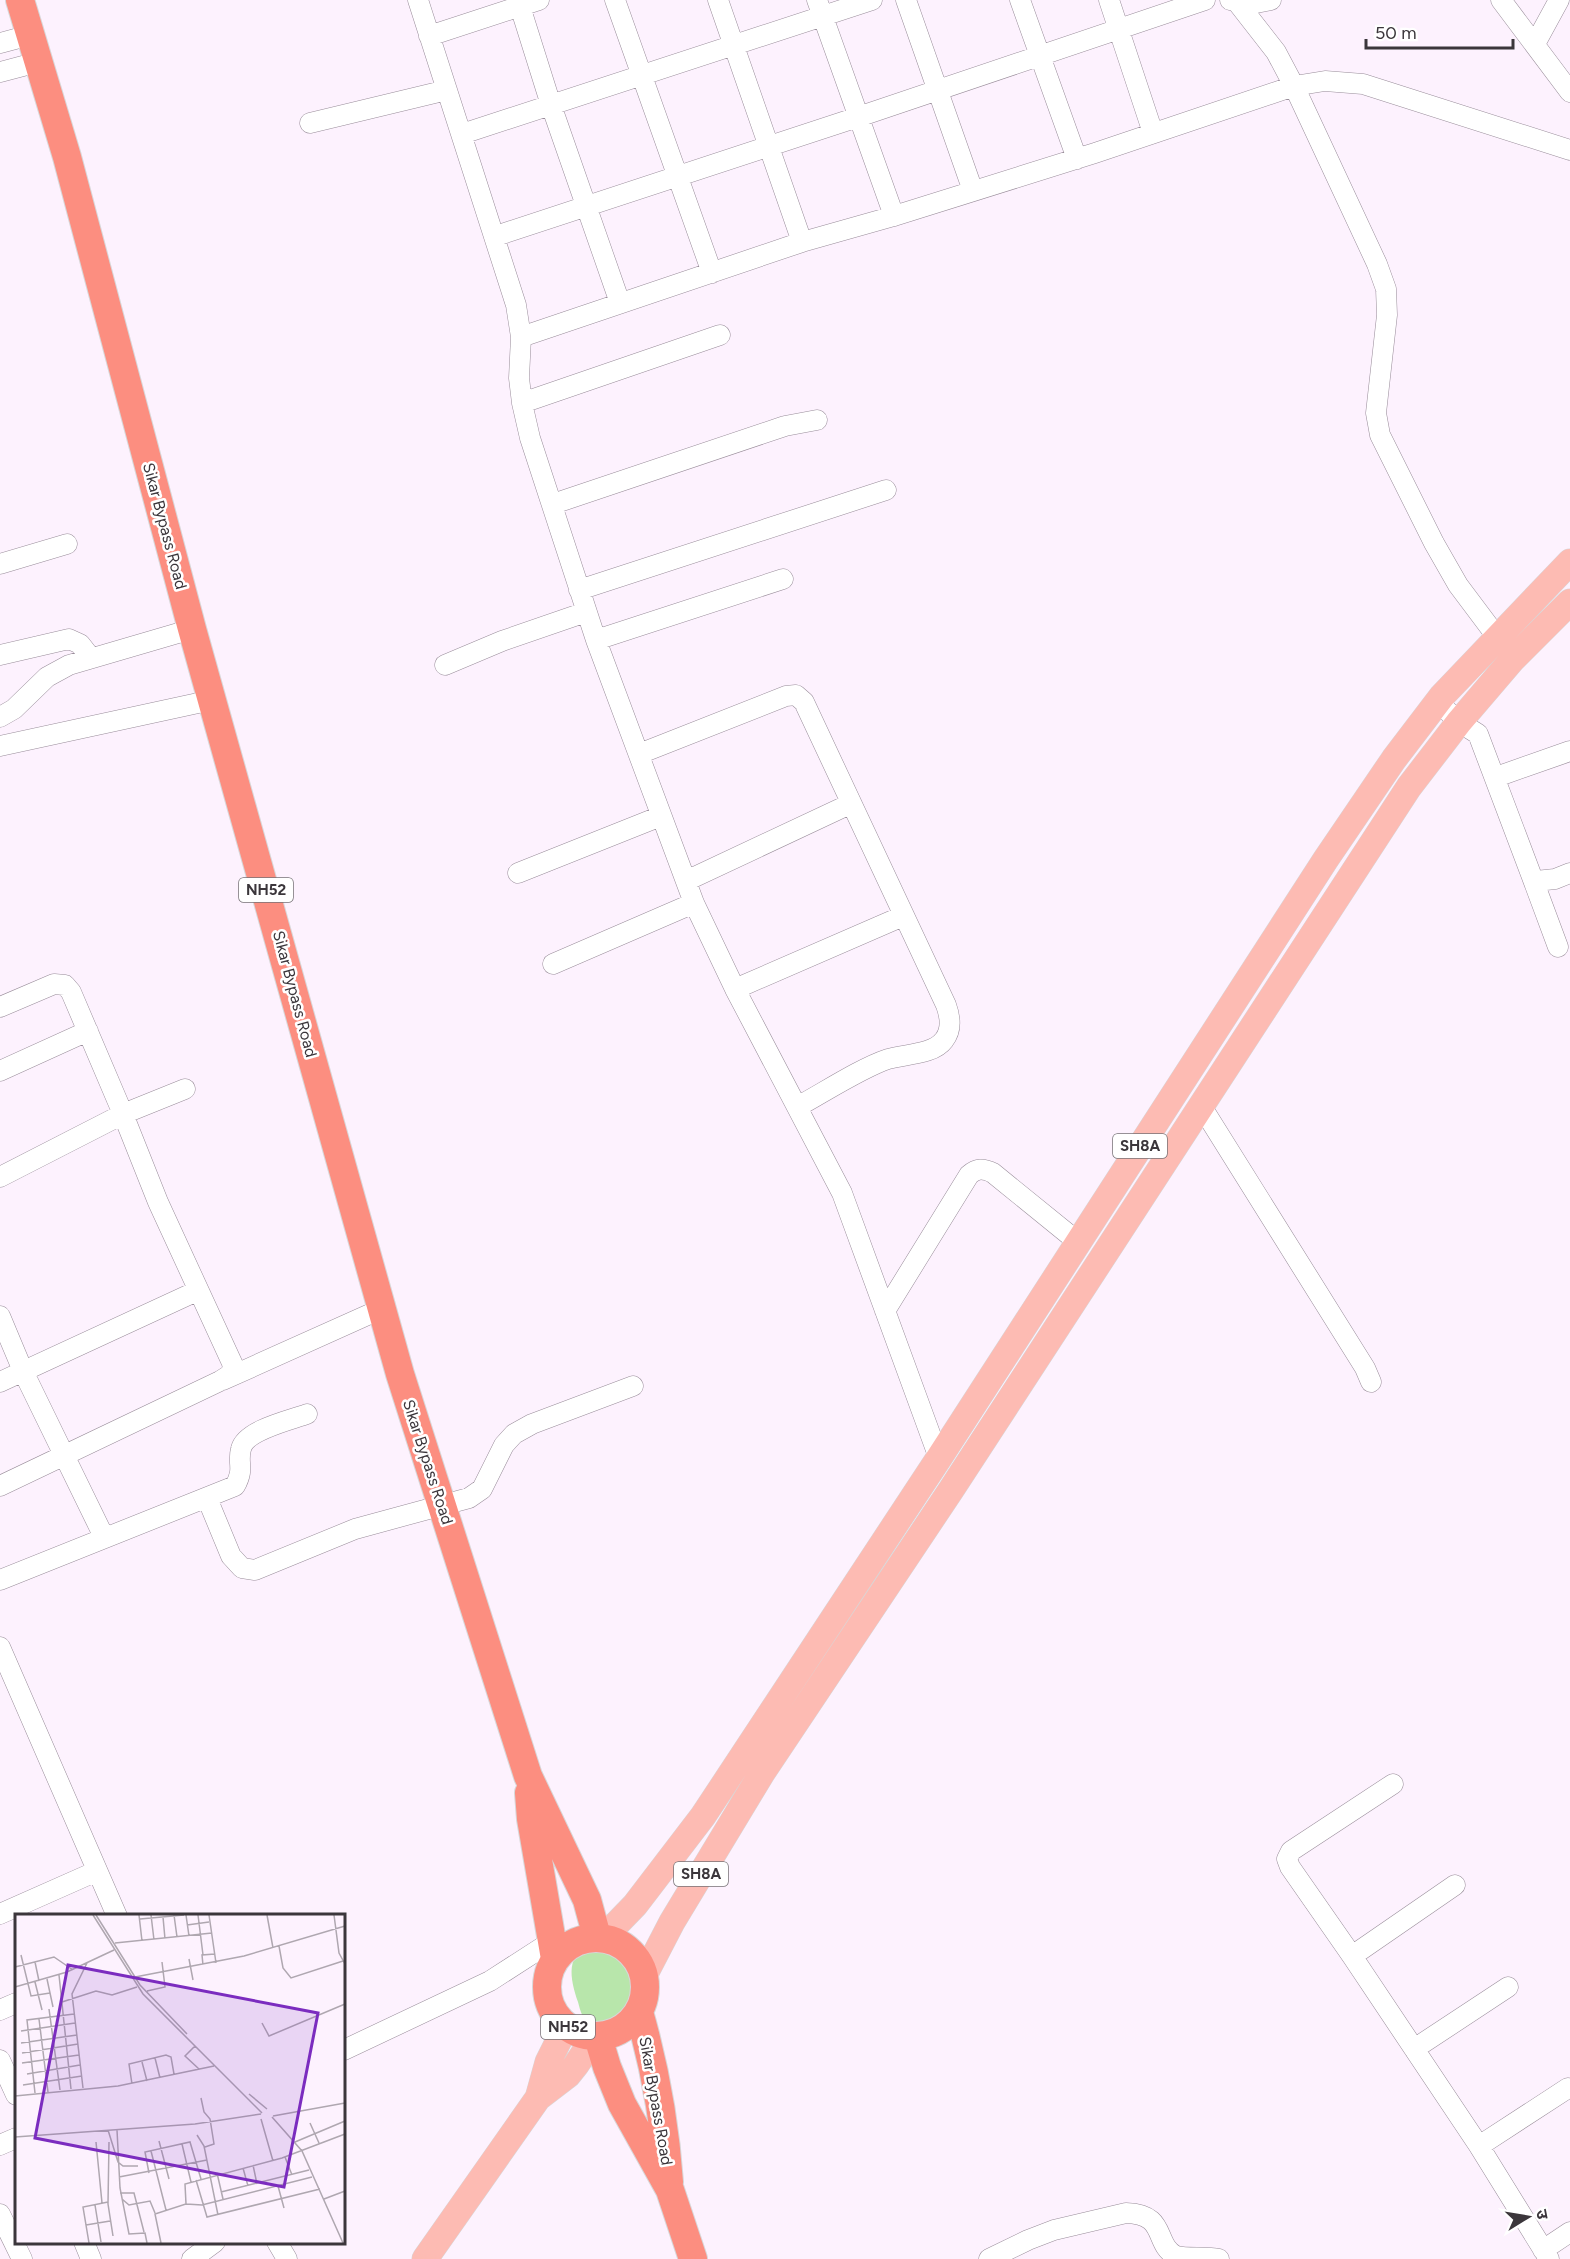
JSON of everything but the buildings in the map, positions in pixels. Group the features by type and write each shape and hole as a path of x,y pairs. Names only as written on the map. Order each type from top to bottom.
{"highway":[{"name":"Sikar Bypass Road","path":"20,0 70,169 192,629 400,1374 528,1776 587,1900 600,1937"},
{"name":"Sikar Bypass Road","path":"528,1776 531,1820 554,1950 547,1988 549,2002 556,2015 585,2033 607,2067 622,2103 670,2190 693,2259"},
{"path":"554,1950 581,1940 600,1937 615,1941 634,1955 644,1976"},
{"name":"Sikar Bypass Road","path":"585,2033 622,2029 639,2012 645,1989 644,1976"},
{"name":"Sikar Bypass Road","path":"639,2012 651,2052 659,2097 670,2190"}],"main road":[{"name":"SH8A","path":"600,1937 635,1905 703,1816 939,1458 1326,859 1394,759 1438,702 1570,562"},
{"name":"SH8A","path":"644,1976 672,1922 762,1773 944,1500 1200,1104 1409,787 1459,722 1512,660 1570,602"},
{"path":"425,2259 538,2098 572,2070 586,2050 585,2033"}],"street":[{"path":"418,0 496,236 516,305 521,337 519,378 522,403 531,438 596,640 694,903 735,989 842,1193 939,1458"},
{"path":"429,36 519,3 539,0"},
{"path":"615,0 712,273"},
{"path":"718,0 802,242"},
{"path":"462,134 734,45 819,8 872,0"},
{"path":"906,0 974,191"},
{"path":"1020,0 1077,159"},
{"path":"1109,0 1153,133"},
{"path":"496,236 1205,0"},
{"path":"1233,1 1256,3 1271,0"},
{"path":"1501,0 1570,92"},
{"path":"1534,44 1559,0"},
{"path":"1233,1 1276,52 1368,244 1386,289 1387,315 1376,413 1380,435 1434,543 1458,585 1497,637"},
{"path":"519,3 551,105 620,303"},
{"path":"819,8 894,216"},
{"path":"0,43 30,35"},
{"path":"0,72 38,63"},
{"path":"521,337 802,242 1077,159 1294,86 1325,81 1363,84 1570,150"},
{"path":"310,123 447,90"},
{"path":"522,403 720,335"},
{"path":"553,504 784,426 817,420"},
{"path":"579,590 886,490"},
{"path":"0,564 67,544"},
{"path":"596,640 783,579"},
{"path":"445,665 502,641 586,612"},
{"path":"0,717 14,709 47,678 69,665 192,629"},
{"path":"0,655 69,639 80,644 91,658"},
{"path":"639,754 786,696 796,695 804,702 950,1016 945,1040 935,1048 886,1060 797,1107"},
{"path":"0,746 212,700"},
{"path":"1438,702 1459,722 1478,734 1558,947"},
{"path":"1496,777 1570,751"},
{"path":"686,881 850,804"},
{"path":"518,873 661,816"},
{"path":"1532,877 1536,881 1555,879 1570,873"},
{"path":"553,964 694,903"},
{"path":"735,989 903,916"},
{"path":"0,1007 54,984 65,985 71,992 158,1202 233,1365 231,1374 223,1380"},
{"path":"0,1071 88,1031"},
{"path":"0,1177 123,1114 184,1089"},
{"path":"1200,1104 1365,1368 1371,1382"},
{"path":"885,1311 969,1175 975,1170 984,1169 993,1173 1078,1242"},
{"path":"0,1382 197,1291"},
{"path":"0,1486 63,1454 381,1309"},
{"path":"0,1316 23,1371 104,1537"},
{"path":"207,1498 231,1556 242,1568 255,1570 355,1529 443,1507 469,1498 482,1489 504,1445 514,1434 532,1424 633,1386"},
{"path":"0,1580 235,1486 240,1477 241,1449 248,1438 262,1430 307,1414"},
{"path":"0,1647 116,1914"},
{"path":"1393,1784 1291,1851 1287,1859 1290,1867 1479,2146 1546,2255 1570,2232"},
{"path":"0,1914 97,1871"},
{"path":"1352,1956 1455,1885"},
{"path":"345,2050 554,1950"},
{"path":"1414,2049 1509,1987"},
{"path":"0,2010 15,2003"},
{"path":"0,2060 15,2093"},
{"path":"1479,2146 1568,2088"},
{"path":"0,2145 15,2138"},
{"path":"989,2259 1054,2230 1126,2213 1138,2213 1149,2218 1158,2229 1169,2251 1178,2257 1219,2259"},
{"path":"0,2214 22,2259"},
{"path":"85,2244 91,2259"},
{"path":"192,2259 212,2244"},
{"path":"278,2244 287,2259"}],"green space":[{"path":"595,1945 613,1946 626,1965 636,1992 637,2003 633,2017 618,2028 604,2030 591,2026 581,2012 573,1984 574,1960 585,1948"}]}
